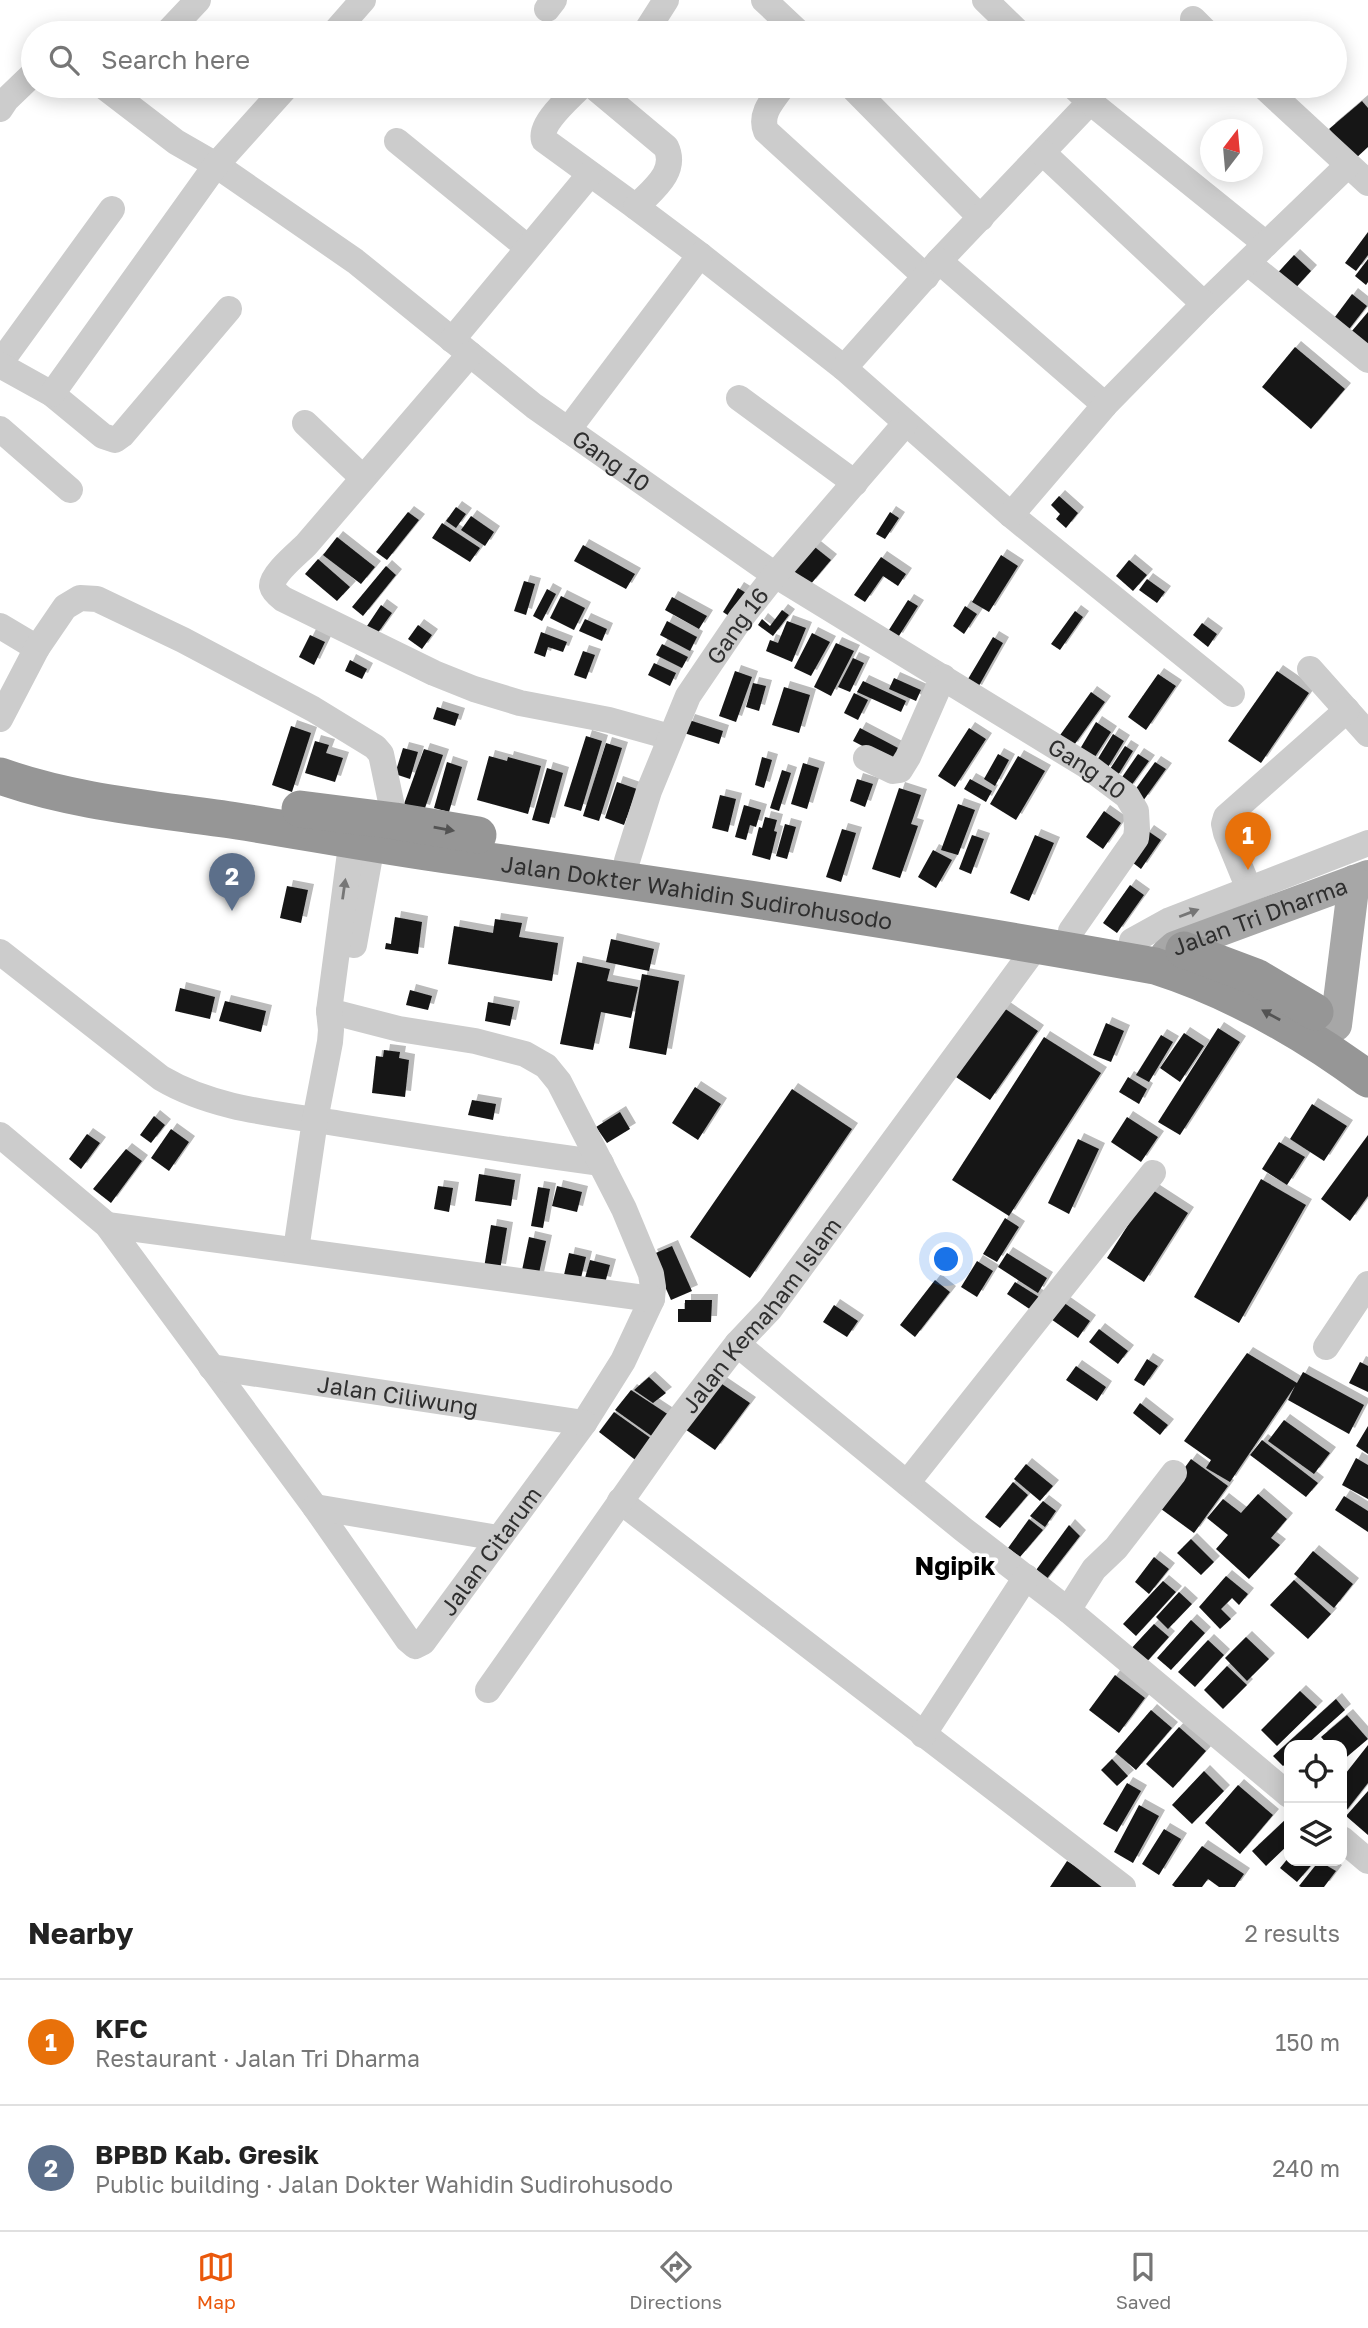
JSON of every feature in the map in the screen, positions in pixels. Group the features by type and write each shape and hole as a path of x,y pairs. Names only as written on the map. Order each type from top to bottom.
{"highway":[{"name":"Jalan Dokter Wahidin Sudirohusodo","path":"0,754 45,768 166,791 869,917 1154,951 1195,978 1271,1014 1332,1038 1368,1048"},
{"name":"Jalan Dokter Wahidin Sudirohusodo","path":"0,776 29,786 121,805 239,822 370,828 627,861 962,912 1054,938"},
{"name":"Jalan Dokter Wahidin Sudirohusodo","path":"1332,1038 1368,1079"}],"main road":[{"name":"Jalan Tri Dharma","path":"1154,951 1355,870"},
{"path":"1332,1038 1355,870"}],"street":[{"path":"178,21 198,0"},
{"path":"345,21 363,0"},
{"path":"653,21 666,0"},
{"path":"764,0 786,21"},
{"path":"985,0 1007,21"},
{"path":"2,102 21,85"},
{"name":"Gang 10","path":"119,98 176,142 216,165 355,261 534,406 775,575 1087,766 1127,796 1136,811 1136,838 1054,938"},
{"path":"51,394 216,165 276,98"},
{"path":"570,98 548,121 543,134 547,143 700,255 844,368 1011,515 1232,694"},
{"path":"613,98 667,147 669,153 667,174 636,207"},
{"path":"775,98 763,118 766,131 933,269 1105,405"},
{"path":"863,98 981,218"},
{"path":"844,368 1043,153 1079,98"},
{"path":"1087,98 1266,244"},
{"path":"1011,515 1105,405 1204,304 1266,244 1358,174 1276,98"},
{"path":"397,141 527,247"},
{"path":"1043,153 1204,304"},
{"path":"590,174 527,247 461,347 363,478 274,580 272,586 283,600 434,673 474,689 520,703 609,720 670,737"},
{"path":"112,209 0,364 51,394 103,436 115,440 229,309"},
{"path":"568,430 700,255"},
{"path":"1248,263 1368,360"},
{"path":"739,398 855,483"},
{"path":"305,423 363,478"},
{"name":"Gang 16","path":"627,861 649,791 688,696 735,627 775,575 905,424"},
{"path":"0,429 71,490"},
{"path":"0,719 37,648 65,607 80,598 97,599 313,709 382,754 315,1119 296,1250"},
{"path":"0,626 37,648"},
{"path":"1310,669 1368,734"},
{"path":"866,758 893,771 900,770 943,677"},
{"path":"1249,889 1226,833 1226,817 1347,710"},
{"path":"1154,951 1170,920 1249,889 1355,870 1368,842"},
{"name":"Jalan Kemaham Islam","path":"488,1690 620,1501 737,1343 769,1309 1054,938"},
{"path":"0,952 161,1078 180,1089 232,1106 601,1163"},
{"path":"107,1224 652,1299 650,1274 624,1209 559,1082 546,1066 525,1054 475,1041 334,1018"},
{"name":"Jalan Citarum","path":"0,1135 107,1224 415,1646 424,1642 584,1423 623,1361 652,1299"},
{"path":"907,1483 1153,1173"},
{"path":"1326,1346 1368,1284"},
{"path":"737,1343 964,1530 1068,1610 1284,1791"},
{"name":"Jalan Ciliwung","path":"211,1367 584,1423"},
{"path":"1068,1610 1094,1569 1116,1548 1174,1473"},
{"path":"620,1501 1124,1887"},
{"path":"314,1507 498,1538"},
{"path":"923,1735 1026,1577"},
{"path":"1347,1843 1368,1861"}],"building":[{"path":"1362,101 1368,108 1368,147 1355,159 1329,129"},
{"path":"1368,232 1368,255 1356,271 1345,263"},
{"path":"1294,255 1311,271 1289,295 1272,279"},
{"path":"1368,259 1368,282 1366,285 1355,276"},
{"path":"1352,294 1367,306 1343,337 1329,325"},
{"path":"1368,312 1368,356 1346,338"},
{"path":"1295,347 1345,389 1311,429 1262,387"},
{"path":"1059,496 1078,513 1066,528 1056,519 1060,514 1051,505"},
{"path":"456,507 466,514 456,528 446,521"},
{"path":"408,512 419,520 387,560 376,552"},
{"path":"890,512 899,518 885,539 876,534"},
{"path":"471,516 494,532 485,546 461,530"},
{"path":"442,523 480,548 470,562 432,538"},
{"path":"337,537 375,567 361,584 323,555"},
{"path":"811,544 831,560 810,585 791,569"},
{"path":"583,545 635,574 626,589 574,561"},
{"path":"1001,555 1018,566 989,612 972,602"},
{"path":"881,557 906,574 898,586 883,576 865,602 854,595"},
{"path":"318,559 350,587 337,601 305,574"},
{"path":"1129,560 1147,575 1133,591 1116,576"},
{"path":"386,566 396,575 363,616 352,607"},
{"path":"1147,579 1165,592 1157,603 1139,590"},
{"path":"524,581 535,584 526,615 514,611"},
{"path":"738,588 751,596 735,620 723,612"},
{"path":"547,589 556,594 542,621 533,616"},
{"path":"561,596 585,608 574,630 550,618"},
{"path":"672,597 707,616 699,629 665,610"},
{"path":"908,600 918,606 897,639 887,633"},
{"path":"381,605 392,613 375,637 365,629"},
{"path":"965,606 977,614 964,634 953,626"},
{"path":"782,610 789,615 773,636 758,625 762,619 770,626"},
{"path":"1075,611 1083,617 1060,650 1051,644"},
{"path":"585,619 607,629 602,641 579,631"},
{"path":"667,621 697,637 690,651 660,635"},
{"path":"787,621 806,628 792,662 766,651 770,640 778,643"},
{"path":"1202,623 1217,634 1208,647 1193,635"},
{"path":"418,625 432,635 422,649 408,639"},
{"path":"541,632 567,642 563,652 548,647 545,657 534,653"},
{"path":"812,633 830,642 811,676 794,668"},
{"path":"310,635 325,642 314,665 299,657"},
{"path":"993,637 1003,643 976,691 965,684"},
{"path":"836,643 854,651 831,696 814,687"},
{"path":"662,644 688,657 682,668 656,655"},
{"path":"583,651 595,655 586,679 574,675"},
{"path":"853,658 864,663 850,692 838,687"},
{"path":"350,660 367,669 362,679 345,671"},
{"path":"654,663 676,673 670,686 648,675"},
{"path":"735,671 752,677 736,722 719,716"},
{"path":"1277,671 1309,693 1261,763 1228,741"},
{"path":"1158,674 1176,686 1146,730 1128,717"},
{"path":"894,678 921,690 916,701 889,689"},
{"path":"863,681 906,701 901,712 857,692"},
{"path":"753,683 766,686 759,711 746,707"},
{"path":"784,687 810,695 799,733 772,725"},
{"path":"1091,692 1105,702 1072,748 1058,738"},
{"path":"854,693 868,700 858,720 844,713"},
{"path":"437,707 459,714 455,726 433,719"},
{"path":"689,720 723,731 719,744 684,733"},
{"path":"1096,722 1111,732 1091,763 1077,754"},
{"path":"291,726 311,733 292,792 272,785"},
{"path":"860,728 902,750 895,763 853,741"},
{"path":"969,728 986,739 955,787 938,776"},
{"path":"1113,734 1124,741 1105,772 1094,765"},
{"path":"586,736 602,741 581,811 564,806"},
{"path":"315,741 329,745 326,753 343,758 335,782 305,773"},
{"path":"606,743 622,748 599,821 583,816"},
{"path":"1125,746 1133,751 1115,780 1106,775"},
{"path":"403,748 418,752 410,779 395,774"},
{"path":"424,749 443,755 424,811 404,804"},
{"path":"998,754 1009,760 995,786 984,779"},
{"path":"1138,754 1149,761 1128,790 1118,783"},
{"path":"489,756 507,761 508,757 541,766 528,814 477,800"},
{"path":"1018,756 1045,771 1016,820 990,804"},
{"path":"762,757 772,760 764,788 755,785"},
{"path":"447,762 462,767 449,812 434,808"},
{"path":"1155,762 1166,769 1143,801 1132,794"},
{"path":"803,763 819,768 807,809 791,804"},
{"path":"547,768 563,773 549,824 532,820"},
{"path":"782,770 791,773 779,811 770,808"},
{"path":"857,779 873,784 865,807 850,801"},
{"path":"970,779 992,791 986,802 964,789"},
{"path":"617,782 637,789 624,825 605,818"},
{"path":"899,788 921,795 911,824 918,826 900,878 872,869"},
{"path":"720,795 736,799 728,832 712,828"},
{"path":"958,804 975,810 958,855 941,850"},
{"path":"744,805 761,810 756,827 750,825 746,840 735,837"},
{"path":"1104,811 1121,823 1103,849 1086,837"},
{"path":"765,817 777,820 770,860 752,855 759,827 762,828"},
{"path":"785,824 796,827 787,859 776,856"},
{"path":"842,829 856,833 841,882 826,877"},
{"path":"1148,831 1161,840 1141,869 1128,859"},
{"path":"972,835 984,839 971,874 959,869"},
{"path":"1035,835 1054,843 1029,901 1010,893"},
{"path":"933,850 952,860 936,888 918,877"},
{"path":"1130,885 1144,895 1117,933 1103,923"},
{"path":"287,886 308,890 301,923 280,918"},
{"path":"395,917 422,922 418,954 385,949 386,943 391,944"},
{"path":"495,919 522,923 519,937 558,943 552,981 448,964 454,926 493,933"},
{"path":"611,939 654,949 649,971 606,962"},
{"path":"577,962 610,969 607,981 638,987 631,1018 601,1012 593,1050 560,1044"},
{"path":"642,974 679,981 666,1055 629,1048"},
{"path":"180,988 215,997 210,1019 175,1011"},
{"path":"410,990 432,996 428,1010 406,1005"},
{"path":"225,1001 266,1011 261,1032 219,1021"},
{"path":"488,1002 514,1007 510,1026 485,1021"},
{"path":"1004,1008 1038,1031 990,1100 956,1077"},
{"path":"1106,1023 1124,1031 1111,1062 1093,1055"},
{"path":"1218,1028 1240,1042 1180,1135 1158,1122"},
{"path":"1184,1033 1204,1046 1180,1082 1160,1068"},
{"path":"1161,1035 1173,1042 1149,1082 1136,1075"},
{"path":"1044,1037 1101,1073 1009,1216 952,1180"},
{"path":"384,1050 400,1052 399,1058 409,1060 405,1097 372,1093 376,1056 383,1057"},
{"path":"1128,1077 1147,1089 1139,1104 1119,1092"},
{"path":"695,1087 721,1104 698,1140 672,1123"},
{"path":"792,1089 852,1129 750,1278 690,1237"},
{"path":"472,1100 496,1104 493,1120 468,1115"},
{"path":"1312,1104 1347,1126 1324,1161 1290,1139"},
{"path":"620,1112 630,1129 607,1143 596,1127"},
{"path":"154,1116 165,1125 151,1143 140,1135"},
{"path":"1127,1117 1158,1137 1141,1162 1111,1142"},
{"path":"171,1129 189,1142 169,1171 151,1158"},
{"path":"87,1134 100,1143 81,1169 69,1159"},
{"path":"1368,1135 1368,1196 1350,1221 1321,1199"},
{"path":"1078,1139 1099,1149 1069,1214 1048,1203"},
{"path":"1279,1142 1305,1157 1287,1185 1262,1169"},
{"path":"126,1149 142,1161 111,1203 93,1189"},
{"path":"479,1174 515,1180 511,1206 475,1201"},
{"path":"1261,1179 1306,1205 1239,1323 1194,1297"},
{"path":"438,1186 453,1188 449,1212 434,1209"},
{"path":"557,1186 582,1192 577,1212 552,1206"},
{"path":"538,1187 550,1189 543,1228 531,1226"},
{"path":"1151,1189 1188,1213 1144,1282 1107,1258"},
{"path":"1005,1218 1019,1227 997,1262 983,1254"},
{"path":"491,1225 507,1228 500,1270 484,1268"},
{"path":"529,1237 546,1241 538,1278 521,1275"},
{"path":"672,1246 692,1291 671,1300 651,1255"},
{"path":"569,1253 586,1257 581,1278 564,1275"},
{"path":"1007,1253 1047,1278 1038,1293 998,1267"},
{"path":"590,1260 610,1265 605,1283 585,1278"},
{"path":"977,1261 993,1271 977,1297 961,1287"},
{"path":"935,1280 950,1292 915,1337 900,1325"},
{"path":"1015,1282 1039,1297 1031,1310 1007,1294"},
{"path":"685,1300 712,1300 711,1322 678,1322 678,1309 685,1309"},
{"path":"1060,1300 1090,1321 1078,1338 1048,1317"},
{"path":"834,1305 858,1321 847,1337 823,1322"},
{"path":"1099,1329 1128,1351 1118,1364 1089,1342"},
{"path":"1247,1353 1297,1383 1303,1372 1364,1405 1349,1434 1288,1400 1295,1386 1230,1482 1206,1468 1211,1460 1184,1441"},
{"path":"1147,1359 1158,1366 1144,1386 1134,1380"},
{"path":"1360,1362 1368,1366 1368,1392 1349,1383"},
{"path":"1076,1366 1106,1387 1097,1401 1066,1380"},
{"path":"649,1377 666,1393 653,1403 634,1390"},
{"path":"719,1382 750,1403 715,1450 682,1427"},
{"path":"631,1390 669,1415 653,1437 615,1410"},
{"path":"1140,1403 1168,1425 1160,1435 1133,1413"},
{"path":"614,1412 652,1439 638,1462 599,1432"},
{"path":"1284,1420 1330,1453 1314,1474 1268,1441"},
{"path":"1368,1426 1368,1454 1356,1446"},
{"path":"1262,1440 1318,1483 1306,1497 1250,1455"},
{"path":"1356,1458 1368,1465 1368,1499 1342,1485"},
{"path":"1191,1459 1228,1486 1194,1533 1157,1506"},
{"path":"1026,1464 1053,1486 1040,1501 1014,1479"},
{"path":"1013,1482 1028,1495 1000,1528 985,1517"},
{"path":"1258,1494 1287,1519 1271,1538 1280,1545 1249,1579 1216,1549 1228,1535 1207,1518 1223,1499 1241,1513"},
{"path":"1344,1496 1368,1511 1368,1532 1335,1510"},
{"path":"1043,1501 1056,1511 1045,1527 1030,1516"},
{"path":"1029,1519 1043,1530 1020,1557 1008,1548"},
{"path":"1069,1525 1080,1536 1042,1585 1031,1577"},
{"path":"1191,1539 1214,1562 1201,1575 1177,1553"},
{"path":"1313,1551 1353,1584 1334,1608 1294,1574"},
{"path":"1154,1557 1169,1569 1149,1594 1135,1582"},
{"path":"1226,1576 1248,1594 1239,1605 1232,1598 1221,1609 1231,1619 1220,1629 1199,1607"},
{"path":"1294,1580 1331,1614 1308,1639 1270,1605"},
{"path":"1163,1581 1176,1592 1136,1636 1123,1624"},
{"path":"1179,1592 1192,1604 1168,1629 1156,1617"},
{"path":"1191,1620 1205,1633 1171,1670 1157,1658"},
{"path":"1154,1624 1169,1637 1143,1666 1128,1652"},
{"path":"1246,1637 1269,1659 1247,1681 1225,1658"},
{"path":"1208,1640 1224,1655 1195,1687 1178,1672"},
{"path":"1227,1666 1247,1685 1223,1709 1204,1690"},
{"path":"1115,1675 1145,1698 1119,1733 1089,1710"},
{"path":"1300,1691 1317,1707 1277,1746 1261,1730"},
{"path":"1336,1699 1345,1710 1312,1740 1291,1740"},
{"path":"1151,1710 1172,1728 1136,1770 1115,1752"},
{"path":"1347,1715 1368,1739 1347,1757 1347,1740 1324,1740 1321,1737"},
{"path":"1179,1727 1206,1751 1173,1788 1146,1764"},
{"path":"1368,1745 1368,1783 1347,1810 1347,1803 1347,1772"},
{"path":"1284,1746 1284,1765 1273,1756"},
{"path":"1112,1759 1128,1776 1117,1786 1101,1770"},
{"path":"1204,1771 1224,1791 1192,1824 1172,1805"},
{"path":"1127,1783 1141,1791 1117,1832 1103,1824"},
{"path":"1238,1785 1273,1815 1240,1854 1205,1823"},
{"path":"1368,1791 1368,1835 1347,1815"},
{"path":"1139,1805 1159,1816 1133,1863 1114,1852"},
{"path":"1284,1821 1284,1849 1266,1866 1252,1851"},
{"path":"1164,1829 1181,1839 1159,1875 1142,1864"},
{"path":"1202,1846 1244,1874 1235,1887 1219,1887 1208,1879 1202,1887 1172,1885"},
{"path":"1067,1861 1109,1887 1050,1887"},
{"path":"1284,1863 1284,1866 1311,1866 1297,1882 1280,1868"},
{"path":"1315,1866 1328,1866 1336,1871 1324,1887 1299,1886"}],"place":[{"name":"KFC","path":"1248,870"},
{"name":"BPBD Kab. Gresik","path":"232,911"}],"district":[{"name":"Ngipik","path":"955,1565"}]}
